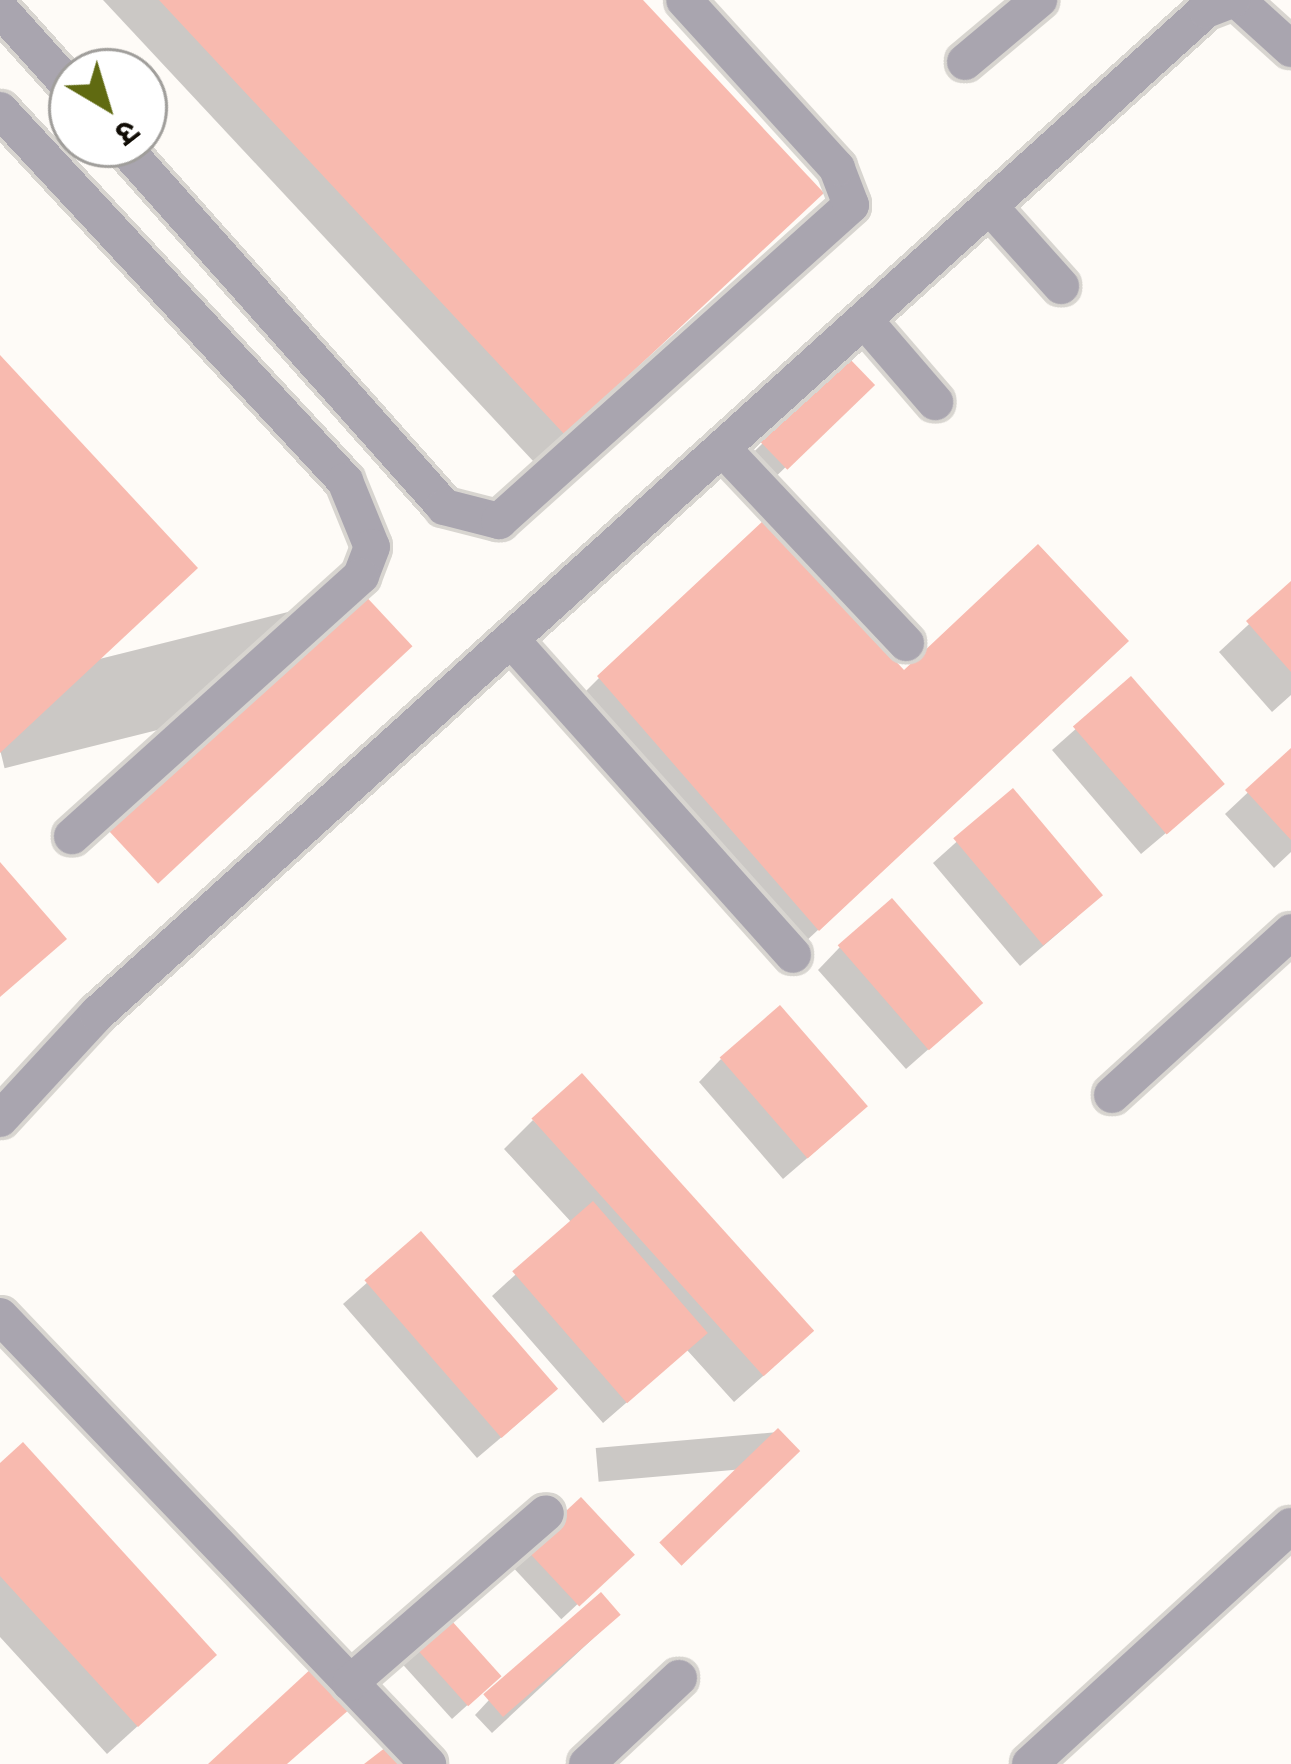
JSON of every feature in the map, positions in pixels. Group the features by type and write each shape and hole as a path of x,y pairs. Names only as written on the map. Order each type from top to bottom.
{"street":[{"path":"142,168 444,507 499,521 851,205 837,168 684,0"},
{"path":"964,62 1039,0"},
{"path":"0,1119 97,1015 515,644 1206,10 1235,0 1291,49"},
{"path":"0,9 48,62"},
{"path":"0,110 345,481 369,523 361,576 72,836"},
{"path":"991,208 1061,286"},
{"path":"866,322 935,402"},
{"path":"725,451 907,643"},
{"path":"515,644 793,955"},
{"path":"1112,1095 1291,932"},
{"path":"0,1316 428,1764"},
{"path":"350,1682 546,1513"},
{"path":"1030,1764 1291,1526"},
{"path":"587,1764 679,1678"}],"building":[{"path":"159,0 643,0 824,193 565,435"},
{"path":"0,355 198,568 0,753"},
{"path":"848,357 875,385 787,470 760,442"},
{"path":"764,520 904,670 1038,544 1129,641 819,931 597,676"},
{"path":"1291,581 1291,672 1246,621"},
{"path":"360,590 413,646 158,884 105,827"},
{"path":"1131,676 1225,784 1167,834 1073,727"},
{"path":"1291,748 1291,840 1245,790"},
{"path":"1013,788 1103,895 1043,945 953,838"},
{"path":"0,862 67,939 0,997"},
{"path":"892,898 983,1003 929,1050 838,945"},
{"path":"780,1005 868,1106 808,1159 720,1057"},
{"path":"582,1073 814,1331 764,1376 531,1119"},
{"path":"593,1201 708,1333 627,1403 512,1271"},
{"path":"421,1231 558,1389 502,1438 364,1280"},
{"path":"778,1428 800,1451 682,1566 659,1543"},
{"path":"23,1442 217,1655 138,1727 0,1576 0,1463"},
{"path":"581,1497 635,1555 579,1607 525,1549"},
{"path":"601,1592 621,1615 503,1717 483,1694"},
{"path":"442,1610 502,1676 468,1706 409,1640"},
{"path":"314,1666 351,1708 287,1764 208,1764"},
{"path":"390,1744 406,1764 364,1764"}]}
